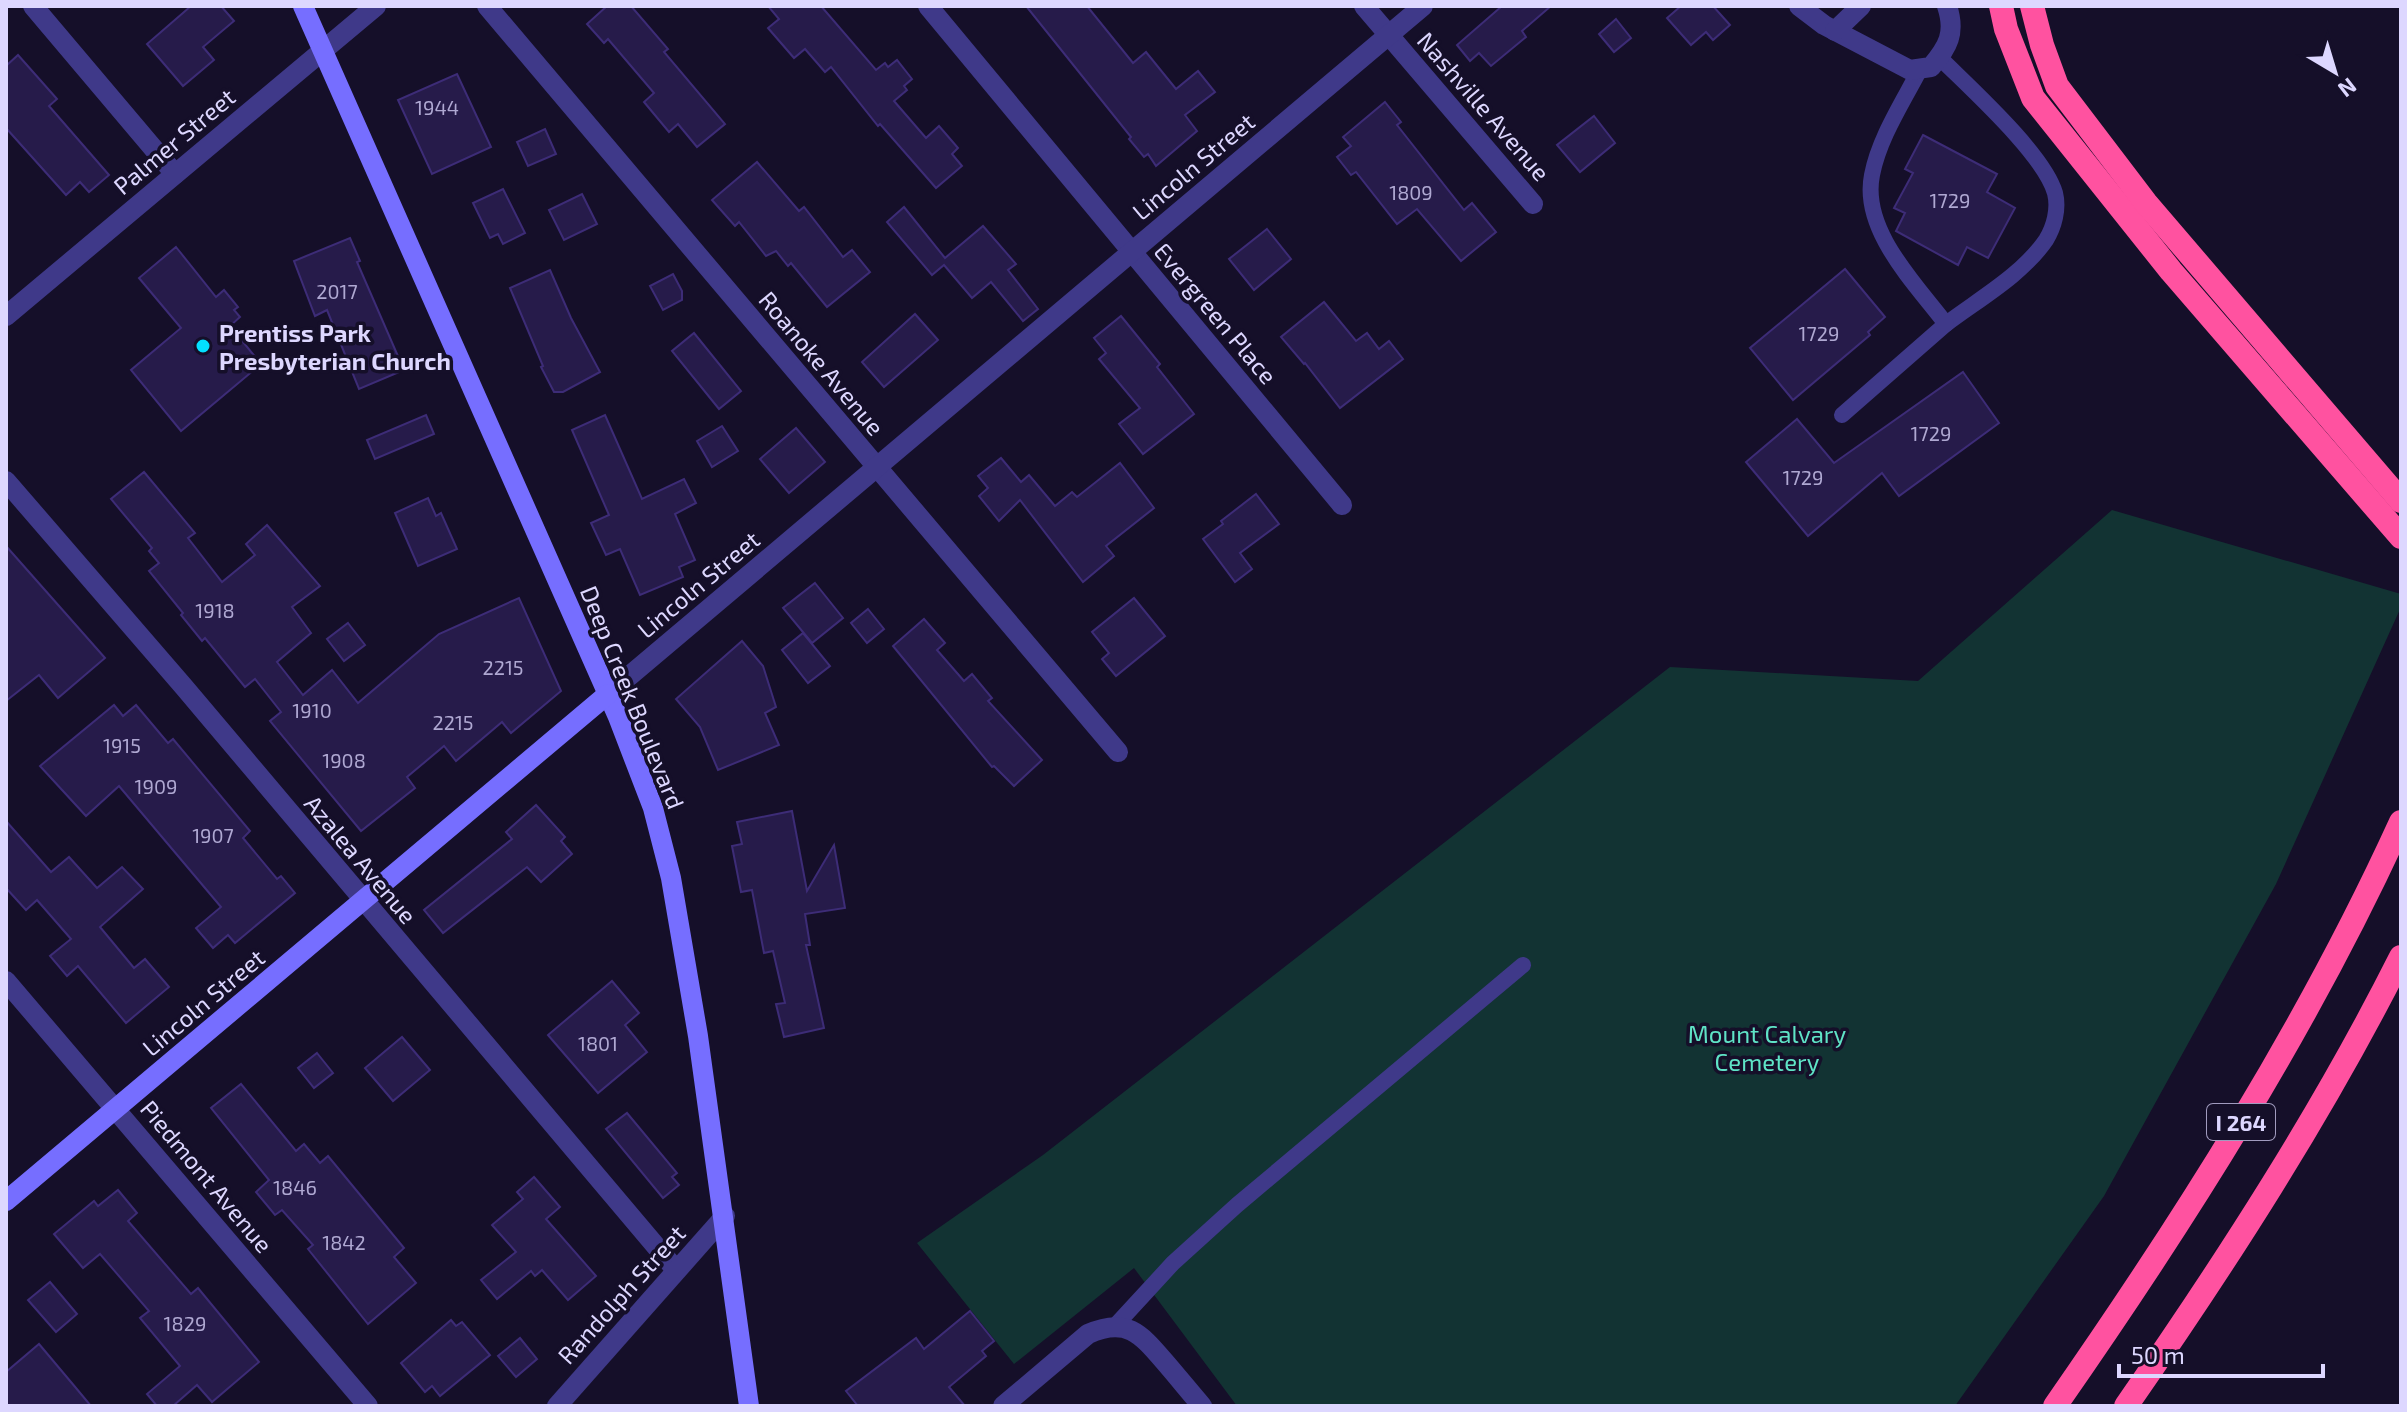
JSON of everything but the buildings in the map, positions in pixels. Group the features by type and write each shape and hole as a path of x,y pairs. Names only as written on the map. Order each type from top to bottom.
{"highway":[{"path":"2001,6 2006,29 2033,98 2171,271 2401,537"},
{"path":"2032,6 2057,86 2146,203 2401,501"},
{"name":"I 264","path":"2055,1406 2181,1219 2261,1088 2338,951 2401,822"},
{"name":"I 264","path":"2126,1406 2266,1197 2358,1040 2401,957"}],"street":[{"path":"33,6 175,174"},
{"name":"Deep Creek Boulevard","path":"303,6 608,694 653,808 671,878 698,1036 749,1406"},
{"name":"Palmer Street","path":"6,316 376,6"},
{"name":"Roanoke Avenue","path":"487,6 1118,752"},
{"name":"Evergreen Place","path":"928,6 1342,505"},
{"name":"Nashville Avenue","path":"1364,6 1533,204"},
{"name":"Lincoln Street","path":"6,1201 1423,6"},
{"path":"1799,6 1835,31 1910,70 1931,67 1947,47 1951,20 1947,6"},
{"path":"1835,31 1861,6"},
{"name":"Azalea Avenue","path":"6,481 676,1270"},
{"name":"Piedmont Avenue","path":"6,981 368,1406"},
{"name":"Randolph Street","path":"557,1406 725,1216"},
{"path":"1003,1406 1088,1334 1103,1327 1115,1326 1130,1329 1145,1338 1202,1406"}],"lane":[{"path":"1842,415 1946,324 2022,266 2046,240 2055,218 2055,192 2047,176 2000,118 1939,57"},
{"path":"1920,69 1885,137 1872,174 1870,203 1882,234 1946,324"},
{"path":"1115,1326 1173,1263 1237,1205 1523,965"}],"green space":[{"name":"Mount Calvary Cemetery","path":"2112,510 2401,594 2401,607 2276,884 2104,1196 1955,1406 1237,1406 1134,1268 1014,1364 917,1243 1043,1155 1670,667 1918,681"}],"place":[{"name":"Prentiss Park Presbyterian Church","path":"203,346"}]}
